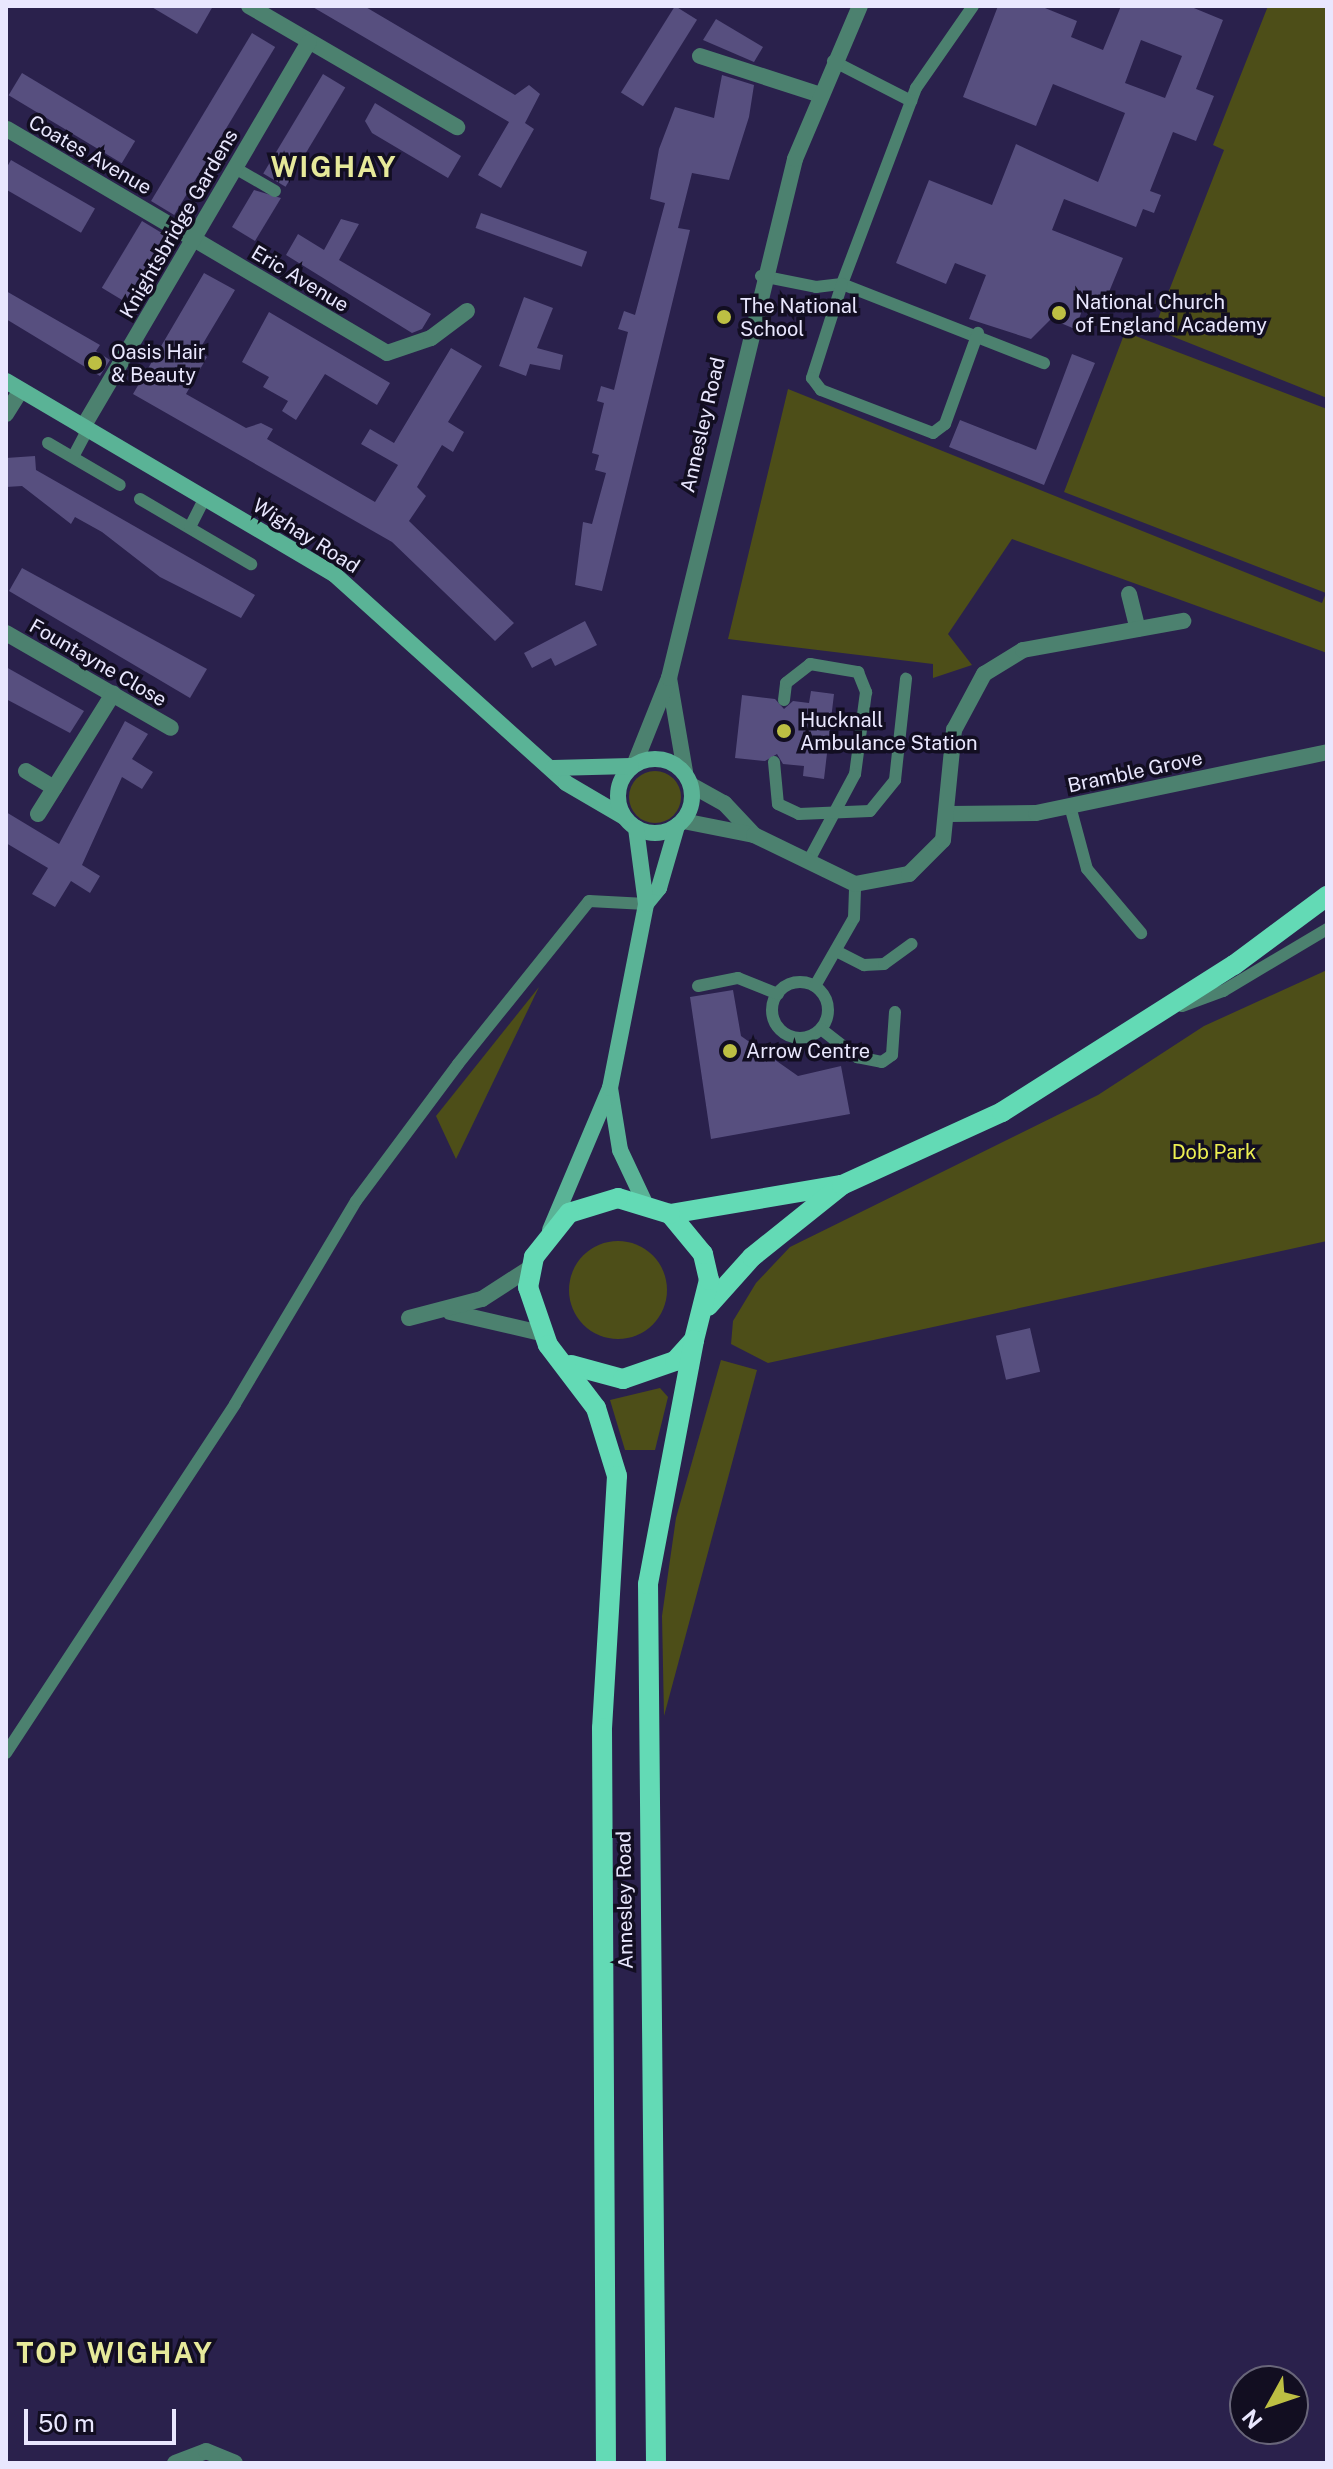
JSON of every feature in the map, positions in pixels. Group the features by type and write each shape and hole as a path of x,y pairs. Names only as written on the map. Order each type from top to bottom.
{"main road":[{"name":"Wighay Road","path":"13,385 205,498 377,607 553,768 630,823"},
{"path":"553,768 633,765 662,759 688,779 680,824 659,888 646,904"},
{"path":"633,765 617,791 630,823 646,904 610,1088 533,1266 528,1287 541,1333 571,1365 623,1379 650,1374 694,1340 708,1306 752,1257 842,1185 1002,1112 1161,1013 1327,896"},
{"path":"630,823 657,833 680,824"},
{"path":"610,1088 620,1150 644,1201"},
{"path":"670,1214 842,1185"},
{"path":"550,1230 592,1202 644,1201 670,1214 703,1254 708,1306"},
{"name":"Annesley Road","path":"656,2463 648,1584 694,1340"},
{"name":"Annesley Road","path":"571,1365 596,1408 617,1476 602,1728 606,2463"}],"street":[{"path":"249,6 457,127"},
{"name":"Annesley Road","path":"633,765 669,678 761,276 818,94 860,6"},
{"name":"Knightsbridge Gardens","path":"86,428 309,42"},
{"path":"700,56 818,94"},
{"name":"Coates Avenue","path":"7,129 193,239"},
{"name":"Eric Avenue","path":"193,239 387,353 431,338 467,311"},
{"path":"6,414 13,385"},
{"path":"1129,594 1138,629"},
{"path":"680,824 754,835 855,884 920,868 937,850 950,814 951,744 984,674 1023,650 1183,621"},
{"name":"Fountayne Close","path":"6,633 171,728"},
{"name":"Annesley Road","path":"669,678 688,779"},
{"path":"38,814 113,694"},
{"name":"Bramble Grove","path":"950,814 1000,817 1070,806 1327,752"},
{"path":"26,771 54,788"},
{"path":"688,779 724,803 754,835"},
{"path":"409,1318 450,1312 533,1266"},
{"path":"450,1312 541,1333"},
{"path":"175,2463 206,2451 235,2463"}],"lane":[{"path":"973,6 911,101 842,284 812,378 821,390 933,433 945,424 978,333"},
{"path":"833,61 911,101"},
{"path":"235,168 275,191"},
{"path":"761,276 816,287 842,284 978,333 1044,363"},
{"path":"73,457 86,428"},
{"path":"48,443 120,485"},
{"path":"190,527 205,498"},
{"path":"140,499 251,564"},
{"path":"784,700 796,669 840,665 858,672 866,692 855,774 809,860"},
{"path":"774,762 778,804 835,816 870,811 887,798 906,679"},
{"path":"1070,806 1087,869 1141,933"},
{"path":"815,986 840,953 854,918 855,884"},
{"path":"6,1753 235,1404 356,1201 458,1064 589,901 646,904"},
{"path":"1161,1013 1223,991 1327,929"},
{"path":"840,953 864,965 884,964 912,944"},
{"path":"698,986 738,978 778,994"},
{"path":"815,986 791,984 778,994 772,1009 783,1032 798,1038 821,1029"},
{"path":"815,986 828,1006 821,1029"},
{"path":"821,1029 857,1057 882,1062 892,1055 895,1012"}],"green space":[{"path":"1268,6 1327,6 1327,398 1154,329 1224,150 1213,145"},
{"path":"1125,332 1327,409 1327,653 1012,539 948,634 972,665 933,678 933,664 728,639 788,389 1322,603 1326,593 1064,492"},
{"path":"655,771 673,779 681,797 673,815 655,823 637,815 629,797 637,779"},
{"name":"Dob Park","path":"1327,970 1327,1241 768,1363 731,1344 733,1321 756,1283 790,1247 1098,1095 1204,1026"},
{"path":"539,987 456,1159 436,1116"},
{"path":"618,1241 637,1245 653,1255 663,1271 667,1290 663,1309 653,1325 637,1335 618,1339 599,1335 583,1325 573,1309 569,1290 573,1271 583,1255 599,1245"},
{"path":"721,1360 757,1370 664,1716 662,1616 676,1518"},
{"path":"660,1388 668,1397 655,1450 625,1450 610,1400"}],"building":[{"path":"150,6 213,6 197,34"},
{"path":"311,6 364,6 515,95 529,85 540,94 525,123 534,129 501,188 478,175 509,122"},
{"path":"675,6 697,20 643,106 621,93"},
{"path":"998,6 1040,6 1077,21 1071,37 1103,50 1121,6 1189,6 1223,20 1196,89 1214,96 1196,141 1173,132 1150,191 1161,195 1154,213 1143,209 1136,227 1064,199 1052,230 1123,258 1102,309 1085,303 1075,329 1051,319 1031,339 969,319 986,275 955,263 946,284 896,263 929,180 992,205 1016,144 1098,182 1125,113 1053,84 1036,126 963,97","holes":["1141,40 1182,56 1165,98 1125,83"]},
{"path":"716,19 763,47 754,62 703,40"},
{"path":"252,33 275,47 174,215 151,201"},
{"path":"22,73 135,141 122,163 9,95"},
{"path":"323,74 345,87 286,187 263,173"},
{"path":"722,75 754,85 749,117 729,180 692,173 678,228 690,230 602,591 575,585 583,522 592,524 606,473 595,470 599,455 592,453 604,403 597,401 601,386 614,390 628,332 618,329 624,311 635,315 665,203 650,199 659,149 675,107 714,118"},
{"path":"375,103 461,156 448,178 372,133 365,121"},
{"path":"11,160 95,208 81,233 6,189 6,169"},
{"path":"254,190 281,198 255,241 232,227"},
{"path":"481,213 587,252 582,267 476,228"},
{"path":"341,219 359,224 339,260 431,314 422,329 412,333 286,255 298,234 324,250"},
{"path":"142,221 165,235 125,302 102,288"},
{"path":"204,273 235,290 198,352 207,357 186,394 246,428 261,423 273,429 267,439 375,502 398,465 361,444 370,429 394,443 451,348 482,366 448,422 464,432 453,452 442,445 417,487 426,496 409,521 514,623 495,641 392,542 133,394"},
{"path":"6,291 100,345 96,351 110,360 100,376 6,319"},
{"path":"524,297 553,308 537,348 563,355 560,370 530,364 526,376 499,366"},
{"path":"269,312 390,383 377,405 325,374 296,420 282,411 288,401 263,387 269,377 242,362"},
{"path":"1072,354 1095,363 1044,485 949,447 960,420 1036,450"},
{"path":"35,456 36,470 255,595 241,618 160,577 102,532 75,517 71,524 22,486 6,487 6,458"},
{"path":"22,568 207,669 190,698 9,591"},
{"path":"585,621 597,645 555,666 551,658 532,668 524,653"},
{"path":"6,667 84,711 70,733 6,699"},
{"name":"Hucknall Ambulance Station","path":"811,691 834,694 824,779 803,776 804,766 783,764 777,754 765,761 735,758 742,695 775,699 784,709 793,701 809,703"},
{"path":"125,721 148,734 132,759 153,772 142,789 122,777 82,865 100,876 90,893 71,881 55,907 32,894 48,868 6,843 6,812 59,844"},
{"name":"Arrow Centre","path":"733,990 741,1036 798,1076 841,1066 850,1114 711,1139 690,997"},
{"path":"1030,1328 1040,1372 1006,1380 996,1336"}],"place":[{"name":"National Church of England Academy","path":"1059,313"},
{"name":"The National School","path":"724,317"},
{"name":"Oasis Hair & Beauty","path":"95,363"},
{"name":"Hucknall Ambulance Station","path":"784,731"},
{"name":"Arrow Centre","path":"730,1051"}],"district":[{"name":"WIGHAY","path":"334,167"},
{"name":"TOP WIGHAY","path":"115,2353"}]}
